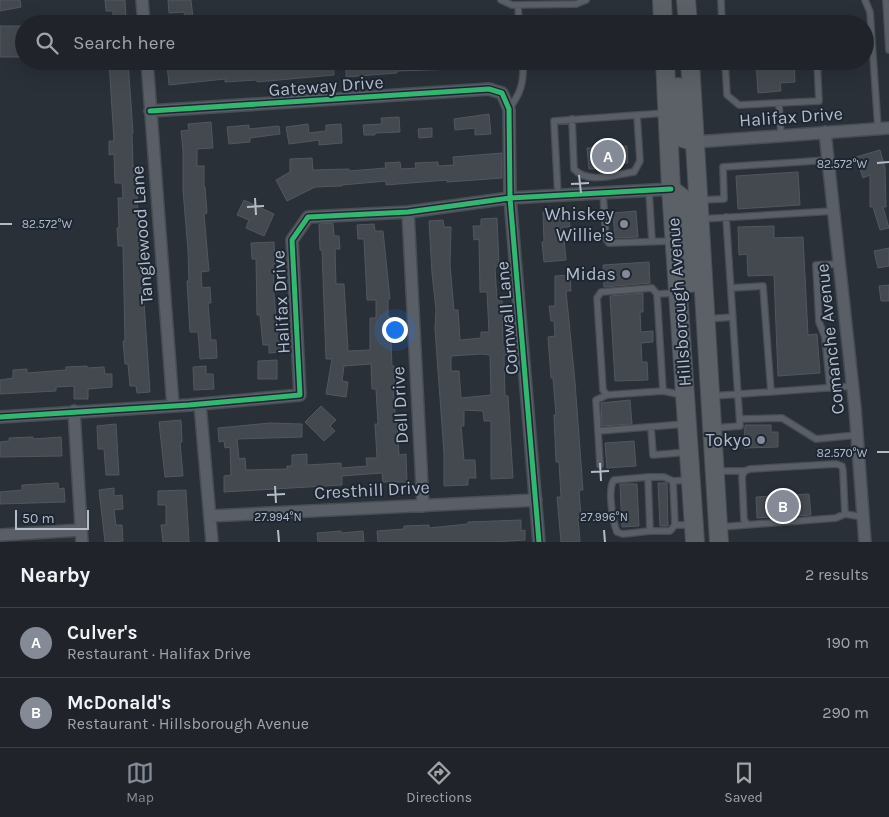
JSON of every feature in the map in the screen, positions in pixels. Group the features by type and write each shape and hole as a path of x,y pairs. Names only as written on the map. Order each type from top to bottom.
{"main road":[{"path":"662,0 663,15"},
{"path":"686,0 687,15"},
{"name":"Hillsborough Avenue","path":"666,70 671,190 694,533"},
{"path":"677,70 682,138 695,142"},
{"name":"Hillsborough Avenue","path":"691,70 718,534"},
{"path":"671,190 685,200 691,284 705,311"},
{"path":"680,324 690,328 698,380 701,390 710,396"}],"street":[{"path":"142,0 143,15"},
{"name":"Tanglewood Lane","path":"148,70 173,406"},
{"name":"Gateway Drive","path":"150,112 489,89 502,93"},
{"name":"Cornwall Lane","path":"502,93 509,109 510,198 539,542"},
{"name":"Halifax Drive","path":"695,142 884,128"},
{"name":"Comanche Avenue","path":"825,132 853,386 865,542"},
{"name":"Halifax Drive","path":"0,417 173,406 300,395 292,240 308,217 408,212 510,198 671,190"},
{"name":"Dell Drive","path":"408,212 423,506"},
{"path":"200,404 212,542"},
{"path":"74,411 82,542"},
{"name":"Cresthill Drive","path":"210,516 536,500"},
{"path":"0,535 81,530"}],"lane":[{"path":"501,0 512,5 576,4 586,0"},
{"path":"721,0 722,15"},
{"path":"865,0 870,15"},
{"path":"886,0 889,50"},
{"path":"518,5 519,15"},
{"path":"874,45 884,128"},
{"path":"509,109 519,96 524,70"},
{"path":"726,70 727,95 739,106 819,101 817,70"},
{"path":"779,104 781,135"},
{"path":"558,196 554,121 668,113"},
{"path":"572,119 574,169 579,174 588,178 634,172 640,161 637,115"},
{"path":"698,200 724,199 723,167 828,160"},
{"path":"649,191 652,242"},
{"path":"603,193 606,239 609,243 675,241"},
{"path":"699,219 834,211"},
{"path":"712,428 740,426 726,217"},
{"path":"830,388 825,337 819,322 816,266 840,264"},
{"path":"730,288 763,286 771,392"},
{"path":"607,395 603,390 597,298 601,292 652,288 658,294 663,391"},
{"path":"658,294 678,292"},
{"path":"705,311 733,317"},
{"path":"710,396 853,386"},
{"path":"600,464 596,400 607,395 663,391 685,395"},
{"path":"740,419 782,418 816,439 857,435"},
{"path":"598,432 687,424"},
{"path":"651,427 653,455 689,452"},
{"path":"714,471 744,471 750,469 836,464 842,466 843,471 845,514"},
{"path":"744,471 742,476 744,520 747,524"},
{"path":"648,477 650,532"},
{"path":"673,481 675,525 670,531 623,534 617,532 614,525 611,490 614,480 664,477 673,481 691,480"},
{"path":"718,534 747,524 836,518 845,514 863,517"},
{"path":"675,525 694,533"}],"building":[{"path":"0,0 20,0 21,7 0,11"},
{"path":"105,0 125,0 126,15 113,15 113,11 106,11"},
{"path":"168,0 191,0 193,15 184,15 184,12 169,13"},
{"path":"0,26 15,26 15,57 0,57"},
{"path":"110,70 129,70 133,133 133,167 135,167 150,392 137,393 136,386 130,386 128,364 125,364 123,341 125,341 123,246 118,246 117,228 119,228 118,198 123,198 122,183 115,183 114,154 109,155 109,141 114,141"},
{"path":"168,70 334,70 334,75 257,82 257,80 225,82 225,79 169,85"},
{"path":"346,70 427,70 397,71 397,73 346,77"},
{"path":"757,70 794,70 795,82 780,83 781,91 758,93"},
{"path":"489,114 491,134 475,135 475,128 455,130 454,119"},
{"path":"399,117 400,132 364,135 363,125 382,124 381,118"},
{"path":"211,122 213,148 197,149 197,166 204,166 207,213 204,214 209,271 201,272 202,288 210,287 211,303 208,303 211,340 216,340 217,358 200,359 198,332 190,332 187,281 189,281 188,250 181,131 189,130 188,124"},
{"path":"308,124 309,133 326,131 326,125 341,124 342,143 319,145 319,140 289,144 286,127"},
{"path":"249,125 249,129 279,126 280,134 250,138 250,142 229,144 227,127"},
{"path":"432,128 432,137 419,138 418,129"},
{"path":"627,146 628,163 609,164 609,168 589,169 587,148"},
{"path":"880,150 885,168 886,207 883,207 889,228 880,230 873,207 870,207 870,175 863,178 856,157"},
{"path":"502,153 502,178 386,185 386,181 315,187 287,201 276,180 290,172 290,159 312,158 313,170 349,169 349,171 386,168 385,163 400,162 401,169 416,168 415,163 438,162 438,166 454,165 453,157"},
{"path":"798,172 800,205 738,209 736,176"},
{"path":"244,200 274,214 264,236 246,228 249,220 237,215"},
{"path":"560,211 561,219 569,219 570,227 563,227 566,260 544,262 542,242 544,242 543,212"},
{"path":"636,211 638,237 615,238 613,213"},
{"path":"497,218 499,266 495,267 497,300 502,300 503,347 510,347 510,354 504,355 505,396 508,396 513,478 491,479 491,421 484,421 483,411 464,410 464,426 461,426 464,460 475,460 476,478 468,478 468,485 444,486 444,453 435,329 436,310 429,221 443,220 444,227 451,227 450,265 454,310 458,310 460,340 481,338 481,332 489,332 487,292 480,292 479,239 474,240 473,226 481,226 481,219","holes":["490,355 491,395 461,398 459,371 451,371 451,356"]},
{"path":"333,223 334,236 339,236 340,249 335,249 336,284 344,284 348,351 370,350 370,318 376,318 376,300 367,300 364,239 358,239 357,225 374,224 375,231 383,231 390,299 388,299 388,317 390,317 392,366 394,366 395,387 393,388 399,455 406,454 407,482 383,482 382,473 342,476 342,485 224,492 224,476 231,475 230,447 225,448 224,441 219,442 218,428 270,423 302,424 302,437 237,439 239,459 245,458 246,470 287,469 287,466 292,466 292,455 307,454 307,465 341,463 341,468 367,466 366,458 377,458 375,424 378,424 376,389 372,389 371,364 344,366 342,381 348,382 346,397 326,394 332,359 326,359 322,250 320,250 319,224"},
{"path":"774,226 774,238 803,237 808,335 817,334 820,373 778,376 774,275 748,276 747,254 739,255 738,227"},
{"path":"274,242 274,295 277,329 280,329 282,352 269,353 269,345 263,345 260,315 257,315 256,259 252,259 251,243"},
{"path":"889,248 889,266 878,268 874,251"},
{"path":"649,262 650,283 604,287 603,265"},
{"path":"570,275 571,291 566,291 583,490 579,490 581,517 578,518 580,542 561,542 557,497 561,497 559,462 556,462 554,415 556,415 548,337 555,336 554,321 551,321 549,306 555,306 555,276"},
{"path":"889,285 889,301 881,301 879,286"},
{"path":"643,293 643,312 640,312 641,332 653,331 653,342 641,343 642,362 647,362 648,380 615,381 610,296"},
{"path":"277,360 277,379 258,379 258,361"},
{"path":"87,366 87,368 104,367 105,374 112,374 112,387 88,389 88,399 74,399 74,386 56,387 56,391 0,394 0,380 13,378 13,370 27,369 27,373 66,370 66,367"},
{"path":"206,366 206,374 213,374 214,389 194,390 193,367"},
{"path":"630,400 632,424 602,426 601,403"},
{"path":"321,406 336,420 330,426 335,431 324,441 305,422"},
{"path":"181,420 182,442 180,442 183,476 165,477 159,422"},
{"path":"116,424 119,475 106,475 104,449 98,449 97,426"},
{"name":"Tokyo","path":"745,425 771,425 771,432 778,432 778,447 744,448"},
{"path":"33,437 33,439 61,437 62,456 0,457 0,442 9,441 9,438"},
{"path":"634,441 636,466 607,468 605,443"},
{"path":"58,483 59,489 64,488 65,502 0,504 0,492 22,490 22,485"},
{"path":"658,483 667,483 668,526 660,526"},
{"path":"620,484 637,484 639,526 622,527"},
{"path":"114,488 114,496 122,495 123,509 114,510 116,525 122,525 123,541 105,542 99,490"},
{"path":"186,490 189,542 163,542 161,525 166,525 166,505 158,505 158,491"},
{"path":"809,494 811,515 757,518 756,497"},
{"path":"521,520 521,531 525,530 525,540 495,542 378,542 377,531 404,529 404,526 429,525 429,528 468,524 468,522"},
{"path":"341,531 341,533 363,531 364,542 318,542 317,533"}],"cycle path":[{"path":"150,111 489,89 502,93 509,109 510,198 539,542"},
{"path":"0,417 189,405 300,395 292,240 308,217 408,212 510,198 671,189"}],"place":[{"name":"Culver's","path":"608,156"},
{"name":"Whiskey Willie's","path":"624,224"},
{"name":"Midas","path":"626,274"},
{"name":"Tokyo","path":"761,440"},
{"name":"McDonald's","path":"783,506"}]}
